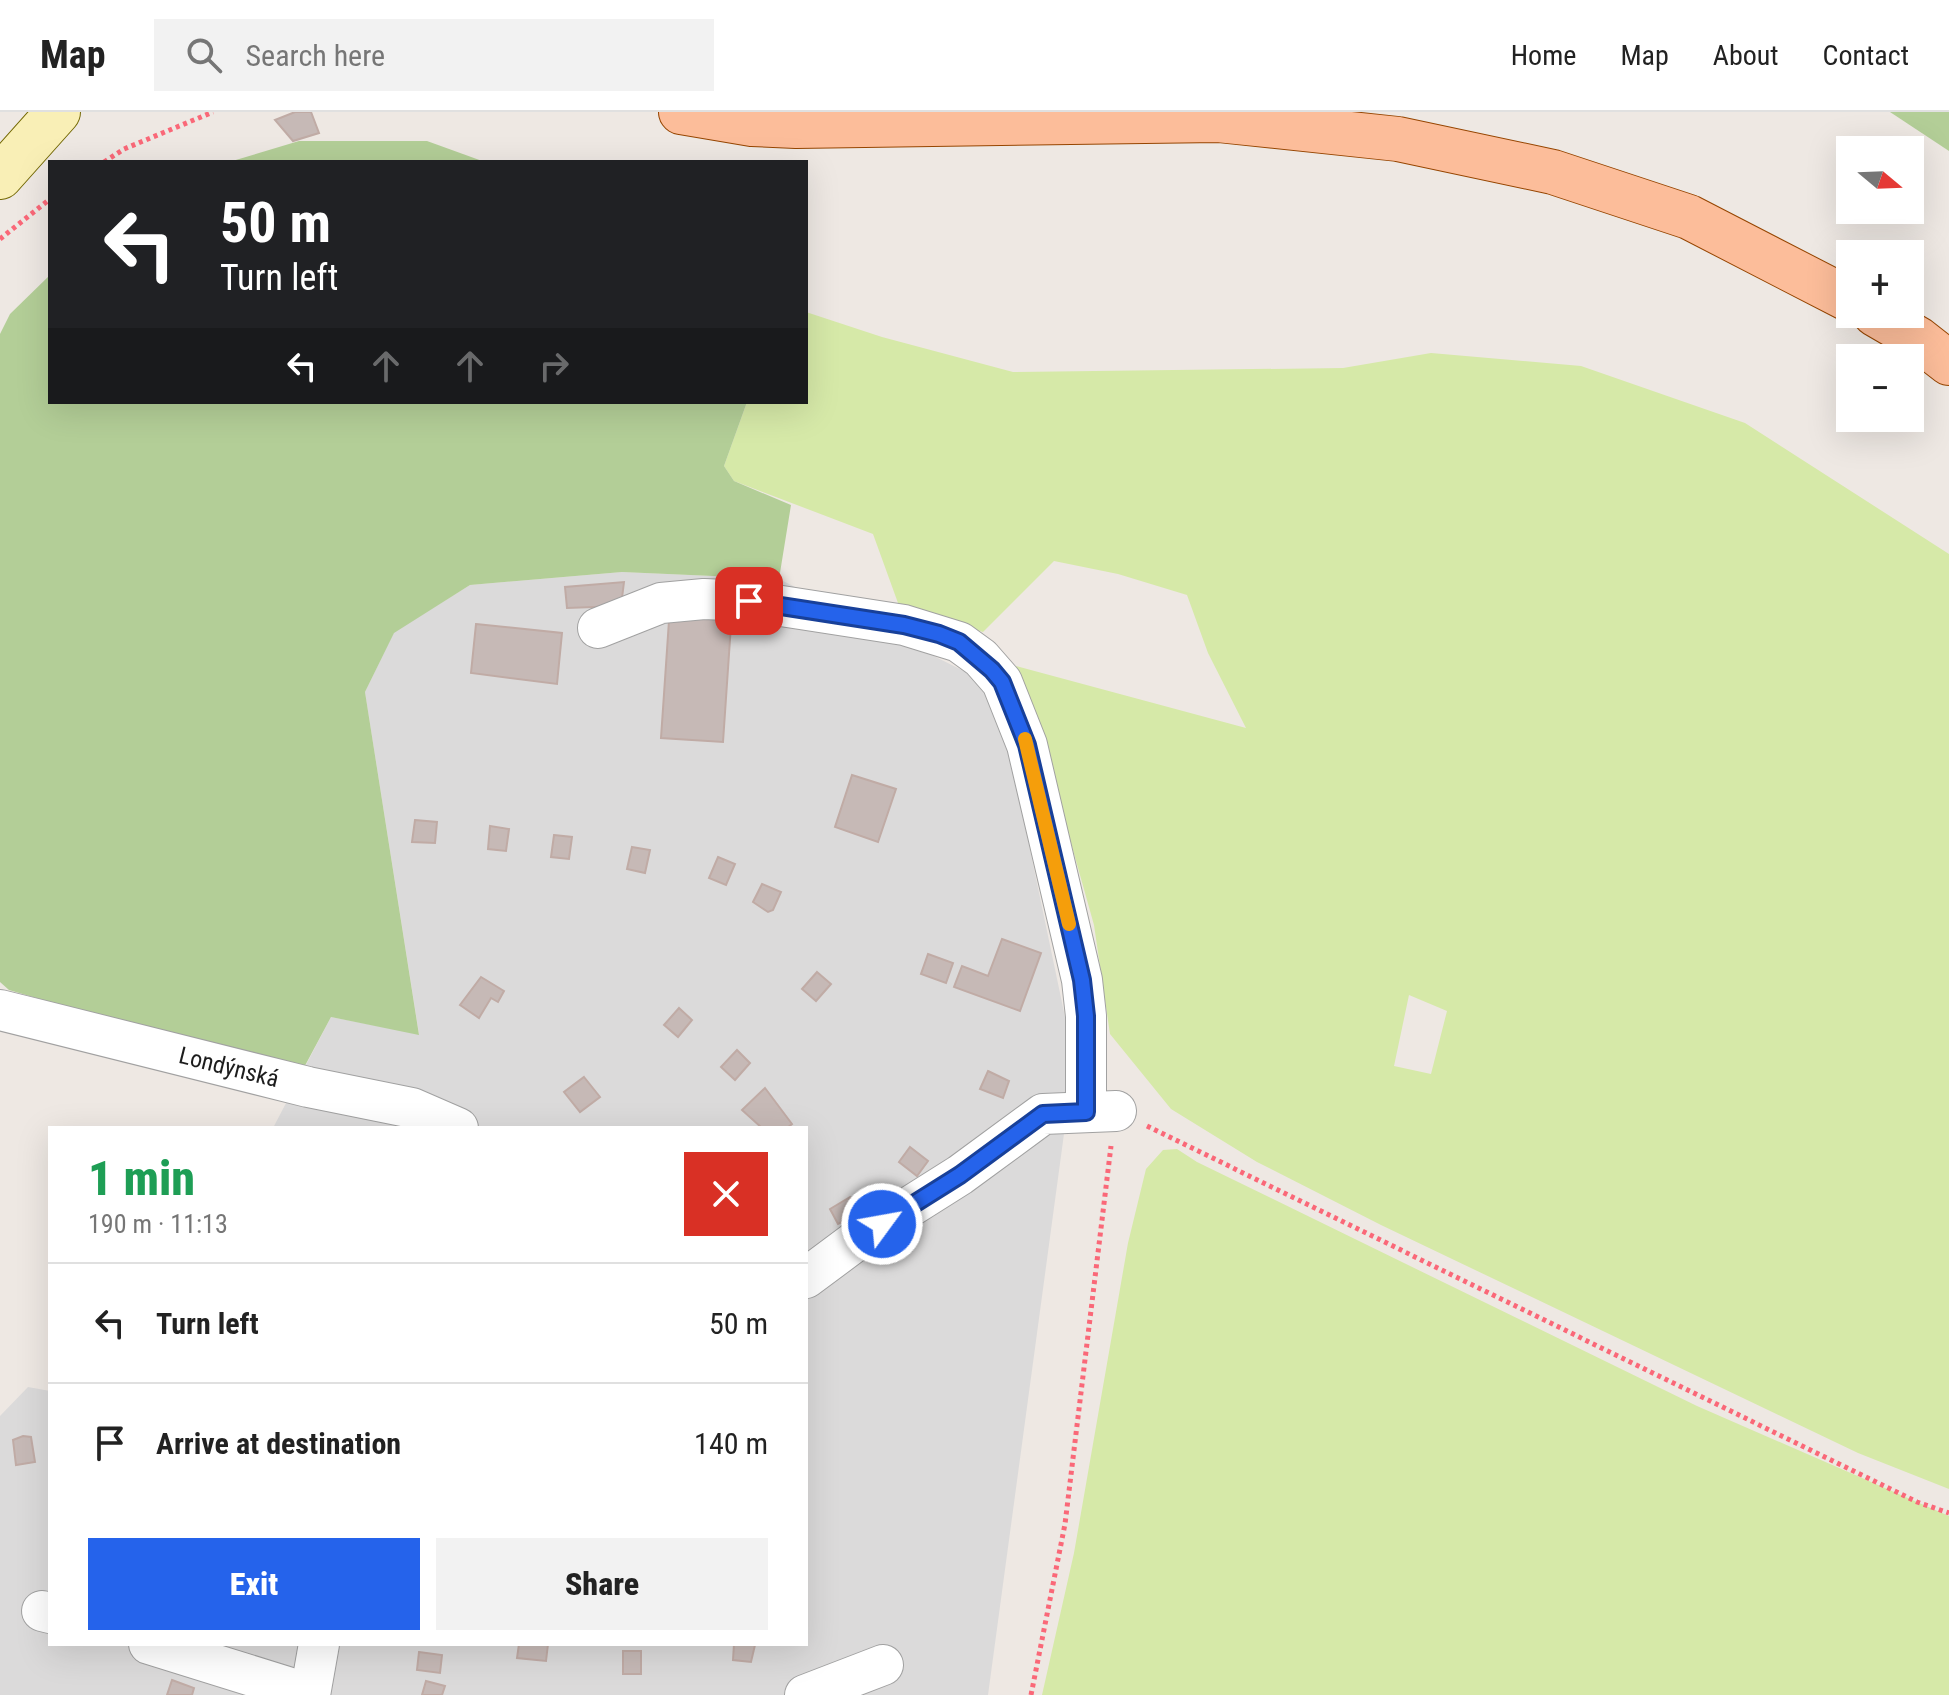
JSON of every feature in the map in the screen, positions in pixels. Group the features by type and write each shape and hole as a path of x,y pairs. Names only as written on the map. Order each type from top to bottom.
{"main road":[{"path":"681,112 752,124 796,126 1218,120 1398,139 1553,172 1689,217 1836,293"},
{"path":"1899,328 1949,363"}],"street":[{"path":"0,177 58,112"},
{"path":"598,628 661,603 704,599 749,601 904,625 959,642 981,658 1002,682 1027,745 1082,980 1101,1111 1043,1114 960,1175 857,1240 808,1277"},
{"name":"Londýnská","path":"0,1010 308,1087 410,1118 448,1126"},
{"path":"155,1646 310,1694 319,1646"},
{"path":"805,1695 883,1665"}],"path":[{"path":"107,160 124,149 213,112"},
{"path":"0,239 48,201"},
{"path":"1031,1695 1065,1524 1101,1111 1917,1502 1949,1513"}],"shaded area":[{"path":"622,572 779,579 996,687 1074,1060 988,1695 0,1695 0,1416 28,1387 48,1391 48,1646 808,1646 808,1126 274,1126 331,1017 419,1034 365,692 394,632 470,585"}],"green space":[{"path":"1890,112 1949,112 1949,151"},
{"path":"299,141 427,141 479,160 236,160"},
{"path":"48,277 48,404 746,404 724,466 734,481 791,505 779,579 622,572 470,585 394,633 365,692 419,1035 331,1017 300,1075 9,990 0,982 0,334 10,314"},
{"path":"808,313 882,337 1013,372 1343,368 1431,353 1581,366 1745,423 1949,554 1949,1489 1858,1453 1381,1225 1257,1162 1171,1109 1110,1034 1094,925 1050,768 1016,666 1246,728 1208,653 1187,595 1118,574 1054,561 983,632 898,603 873,534 734,481 724,466 746,404 808,404","holes":["1409,995 1447,1011 1431,1074 1394,1066"]},
{"path":"1177,1149 1197,1162 1697,1406 1949,1516 1949,1695 1042,1695 1074,1553 1128,1243 1146,1169 1163,1150"}],"building":[{"path":"295,112 311,112 319,133 293,141 275,120"},
{"path":"624,582 621,606 567,608 565,587"},
{"path":"670,606 732,610 723,742 661,738"},
{"path":"476,624 562,633 557,684 471,673"},
{"path":"852,775 896,789 878,842 835,827"},
{"path":"415,820 437,822 435,843 412,842"},
{"path":"490,826 509,829 506,851 488,849"},
{"path":"554,835 572,837 569,859 551,857"},
{"path":"632,847 650,850 645,873 627,869"},
{"path":"718,857 735,864 726,885 709,878"},
{"path":"762,884 781,892 773,910 768,912 753,902"},
{"path":"1002,939 1041,953 1020,1011 954,987 962,966 988,976"},
{"path":"928,954 953,963 946,983 921,974"},
{"path":"817,972 831,984 816,1001 802,989"},
{"path":"481,977 504,991 498,1002 491,998 479,1018 460,1005"},
{"path":"679,1008 692,1020 678,1037 664,1025"},
{"path":"737,1050 750,1063 735,1080 721,1067"},
{"path":"988,1071 1009,1081 1003,1098 980,1089"},
{"path":"584,1077 600,1097 580,1112 564,1092"},
{"path":"765,1088 792,1124 760,1126 742,1110"},
{"path":"910,1147 928,1161 917,1176 899,1162"},
{"path":"850,1197 860,1213 838,1224 830,1209"},
{"path":"31,1437 35,1462 16,1465 13,1440"},
{"path":"519,1646 548,1646 546,1661 517,1658"},
{"path":"734,1646 755,1646 751,1662 733,1660"},
{"path":"623,1651 641,1651 641,1674 623,1674"},
{"path":"419,1652 442,1655 440,1673 417,1670"},
{"path":"172,1680 194,1688 192,1695 167,1695"},
{"path":"426,1681 445,1686 442,1695 422,1695"}],"slow traffic":[{"path":"1025,739 1069,924"}],"route":[{"path":"749,601 904,625 939,634 959,642 992,670 1002,682 1027,745 1082,980 1086,1016 1086,1112 1043,1114 960,1175 882,1224"}]}
